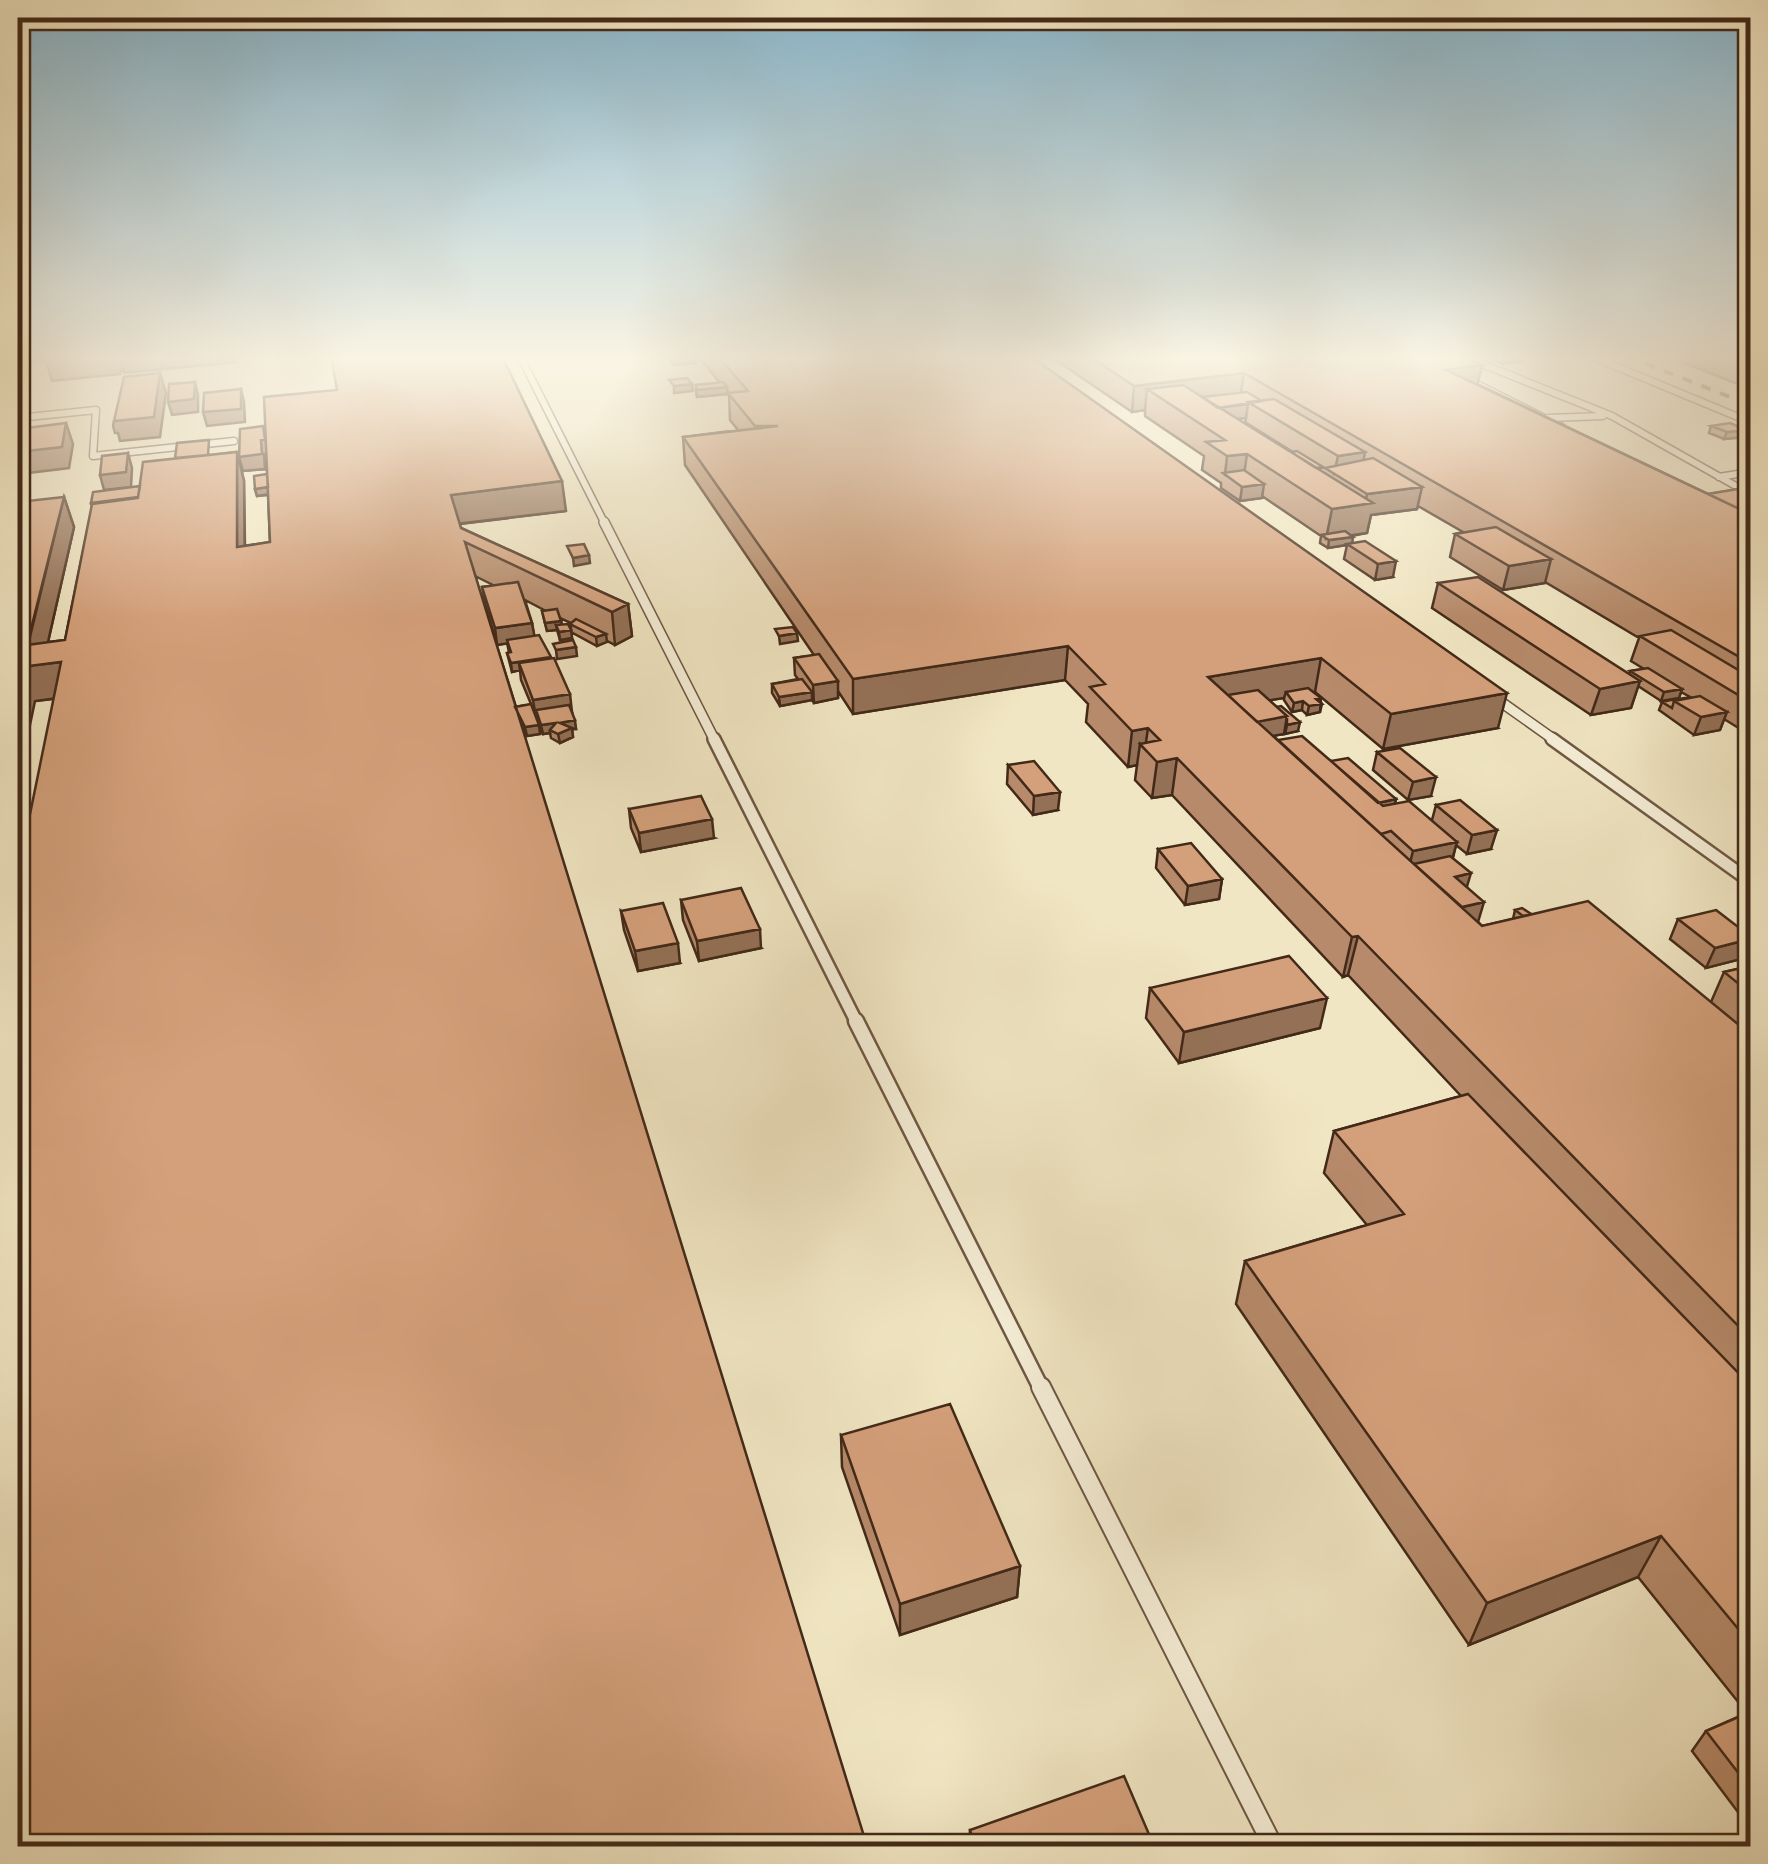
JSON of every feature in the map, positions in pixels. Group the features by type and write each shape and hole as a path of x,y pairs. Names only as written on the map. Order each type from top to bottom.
{"lane":[{"path":"95,443 94,456 208,443"},
{"path":"564,443 1273,1846"},
{"path":"1660,443 1750,494"},
{"path":"1719,476 1750,472"},
{"path":"1489,694 1750,881"}],"building":[{"path":"18,443 63,443 62,447 18,452"},
{"path":"177,443 209,443 208,455 175,458"},
{"path":"240,443 261,443 262,454 239,457"},
{"path":"266,443 544,443 562,481 451,495 461,528 628,604 612,612 465,542 867,1846 18,1846 18,873 61,662 22,667 18,686 18,502 64,497 27,645 65,640 92,504 138,498 143,462 237,452 237,547 270,542"},
{"path":"687,443 1153,443 1507,693 1391,714 1321,658 1208,677 1482,926 1588,901 1750,1034 1750,1338 1358,936 1352,937 1177,758 1157,762 1140,744 1160,740 1148,728 1132,731 1090,687 1105,684 1068,646 853,679"},
{"path":"1207,443 1276,443 1373,503 1332,509 1247,454 1227,456"},
{"path":"1316,443 1350,443 1365,452 1338,456"},
{"path":"1366,443 1600,443 1750,514 1750,663"},
{"path":"1297,451 1323,467 1316,468 1291,452"},
{"path":"128,453 126,472 100,475 102,456"},
{"path":"1373,458 1422,487 1367,494 1325,468"},
{"path":"1244,470 1264,484 1242,487 1223,473"},
{"path":"267,474 268,487 255,489 254,476"},
{"path":"140,486 138,497 91,503 93,492"},
{"path":"1750,487 1750,514 1708,494"},
{"path":"1496,527 1551,559 1509,566 1455,534"},
{"path":"1345,531 1353,537 1329,540 1321,535"},
{"path":"1365,541 1396,561 1378,564 1347,544"},
{"path":"584,544 589,555 573,558 567,546"},
{"path":"1478,577 1640,681 1600,689 1438,583"},
{"path":"518,582 532,623 495,628 482,587"},
{"path":"557,609 561,621 545,623 542,611"},
{"path":"576,619 606,634 596,637 570,624"},
{"path":"568,624 571,630 559,632 556,625"},
{"path":"793,627 797,633 779,636 775,629"},
{"path":"1671,630 1750,677 1750,702 1640,636"},
{"path":"539,635 551,657 511,663 507,640"},
{"path":"573,640 576,647 556,650 553,644"},
{"path":"819,654 838,681 813,685 794,658"},
{"path":"554,658 570,694 533,700 519,663"},
{"path":"1648,668 1682,689 1664,692 1630,671"},
{"path":"802,679 812,692 779,697 772,684"},
{"path":"1308,688 1321,698 1316,699 1322,704 1294,703 1286,692"},
{"path":"1258,690 1287,716 1257,722 1228,695"},
{"path":"1700,696 1727,712 1701,717 1674,701"},
{"path":"531,704 539,725 525,727 515,707"},
{"path":"569,705 575,720 560,723 572,728 558,734 550,730 556,723 541,725 536,710"},
{"path":"1281,706 1300,722 1287,725 1287,716 1277,707"},
{"path":"1302,736 1383,806 1409,801 1457,842 1413,851 1391,831 1381,834 1278,740"},
{"path":"1400,748 1436,777 1413,782 1377,752"},
{"path":"1348,758 1396,799 1378,803 1331,761"},
{"path":"1034,761 1060,792 1034,796 1008,765"},
{"path":"701,796 712,819 639,833 629,809"},
{"path":"1460,800 1497,830 1472,835 1436,805"},
{"path":"1191,843 1222,879 1188,886 1158,849"},
{"path":"1450,856 1471,873 1455,877 1484,902 1462,907 1414,864"},
{"path":"741,888 760,929 697,941 681,900"},
{"path":"663,903 678,943 635,951 621,911"},
{"path":"1716,910 1750,939 1715,948 1678,919"},
{"path":"1289,956 1327,998 1184,1032 1150,988"},
{"path":"1750,966 1750,993 1724,972"},
{"path":"1468,1094 1750,1385 1750,1643 1661,1536 1487,1603 1245,1261 1404,1214 1334,1131"},
{"path":"950,1404 1020,1566 900,1604 841,1435"},
{"path":"1750,1712 1750,1788 1706,1731"},
{"path":"1124,1776 1154,1846 975,1846 970,1830"}]}
